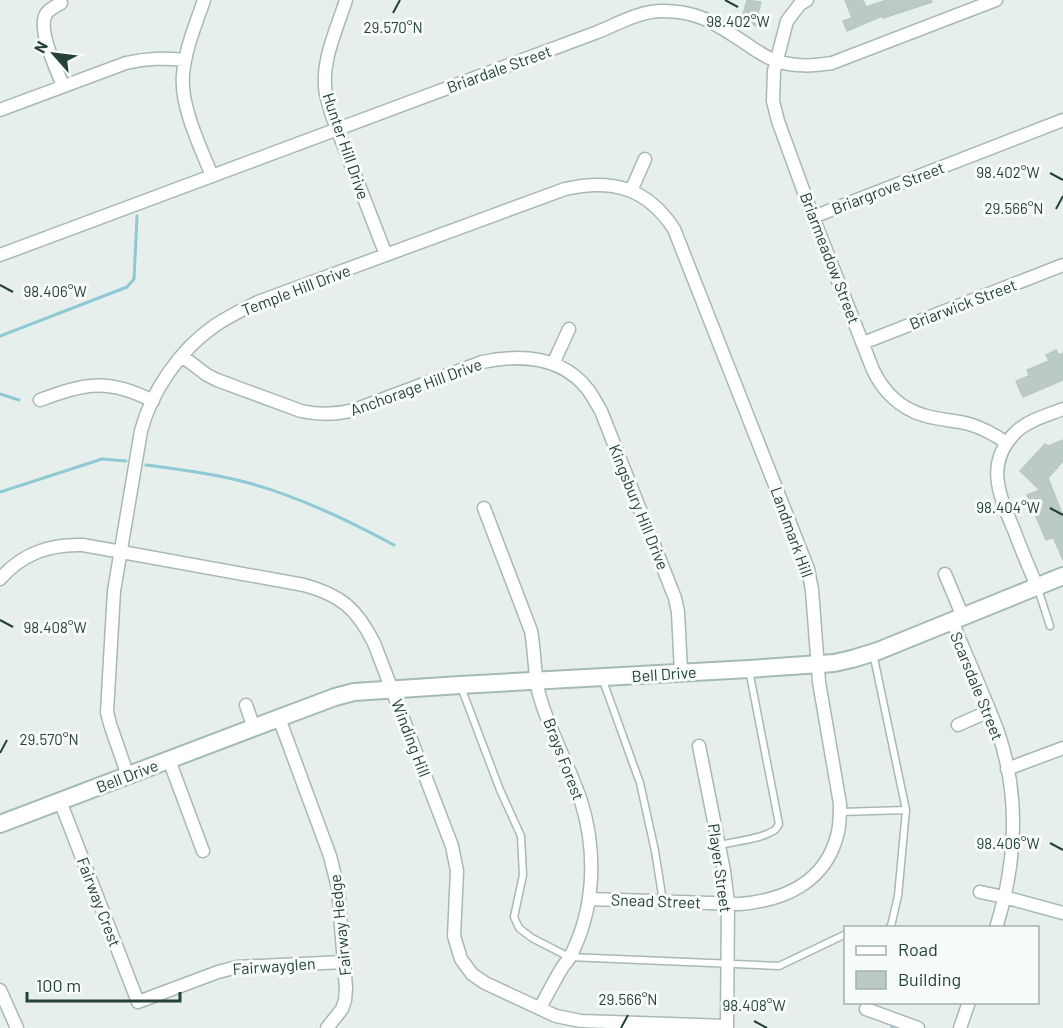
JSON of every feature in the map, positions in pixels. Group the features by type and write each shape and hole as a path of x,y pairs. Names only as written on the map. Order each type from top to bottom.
{"street":[{"path":"204,0 182,77 183,94 188,112 212,176"},
{"name":"Hunter Hill Drive","path":"346,0 325,72 326,93 386,255"},
{"name":"Briarmeadow Street","path":"807,0 794,10 787,21 773,81 773,101 813,217 877,377 885,391 910,410 925,416 978,427 1007,443"},
{"name":"Briardale Street","path":"0,255 595,33 658,6 714,22 756,51 777,61 795,66 814,66 832,63 996,0"},
{"path":"61,3 46,14 43,23 45,37 63,86"},
{"path":"0,110 126,63 160,58 185,60"},
{"name":"Briargrove Street","path":"813,217 1063,120"},
{"path":"631,191 645,159"},
{"name":"Temple Hill Drive","path":"128,776 110,724 107,704 114,591 141,431 153,401 169,372 182,356 212,328 258,302 565,189 584,184 604,184 631,191"},
{"name":"Landmark Hill","path":"631,191 655,206 675,229 808,569 817,664 840,812 838,832 827,859 809,881 792,891"},
{"name":"Briarwick Street","path":"863,343 1063,265"},
{"path":"553,364 569,330"},
{"name":"Anchorage Hill Drive","path":"182,356 217,380 314,414 337,414 354,410 483,362 497,359 512,357 537,359 553,364"},
{"name":"Kingsbury Hill Drive","path":"553,364 566,370 582,383 601,411 675,598 678,612 681,672"},
{"path":"40,400 68,390 91,385 107,385 137,393 153,401"},
{"path":"1037,586 1000,497 998,464 1002,451 1018,430 1032,421 1063,409"},
{"name":"Brays Forest","path":"483,508 531,631 539,693 589,830 592,871 589,899 582,927 570,957 540,1008"},
{"name":"Winding Hill","path":"0,579 22,559 40,550 65,545 83,545 304,585 330,594 346,604 366,626 375,644 454,854 457,871 454,936 461,959 472,974 485,983 556,1016 570,1020 615,1025 728,1026"},
{"name":"Scarsdale Street","path":"945,574 957,619 998,733 1007,769 1013,812 1013,841 1010,870 996,926"},
{"name":"Bell Drive","path":"1,821 128,776 335,697 354,692 834,663 873,653 1063,576"},
{"path":"246,705 254,728"},
{"path":"958,725 989,711"},
{"name":"Fairway Hedge","path":"279,718 336,876 346,988 345,1000 337,1016 327,1028"},
{"name":"Player Street","path":"699,746 728,903 728,1026"},
{"path":"1007,769 1063,748"},
{"path":"169,760 203,851"},
{"name":"Fairway Crest","path":"60,801 138,1002"},
{"name":"Snead Street","path":"589,899 740,904 760,903 792,891"},
{"path":"980,892 1063,913"},
{"name":"Fairwayglen","path":"138,1002 237,967 344,962"},
{"path":"0,990 17,1028"},
{"path":"960,1028 968,1004"},
{"path":"866,1009 918,1028"}],"lane":[{"path":"1037,586 1050,626"},
{"path":"873,653 906,810 898,896 891,926"},
{"path":"718,845 744,841 766,834 774,831 779,824 749,669"},
{"path":"601,678 640,783 663,901"},
{"path":"460,685 500,790 521,836 523,874 514,917 519,928 532,938 570,957 779,966 844,935"},
{"path":"840,812 906,810"}],"building":[{"path":"747,0 761,2 758,13 764,15 760,27 742,18"},
{"path":"845,0 863,0 866,7 887,0 931,0 932,2 883,18 882,16 847,31 843,21 852,18"},
{"path":"1056,350 1059,355 1063,353 1063,380 1023,397 1016,381 1029,376 1027,370 1049,361 1046,355"},
{"path":"1063,440 1063,461 1048,478 1063,516 1063,560 1053,537 1046,540 1027,495 1040,490 1020,471 1045,444 1048,446"}],"waterway":[{"path":"0,336 127,287 134,279 137,216"},
{"path":"0,394 19,400"},
{"path":"0,492 102,459 126,461"},
{"path":"146,465 206,473 261,486 319,508 394,545"}]}
